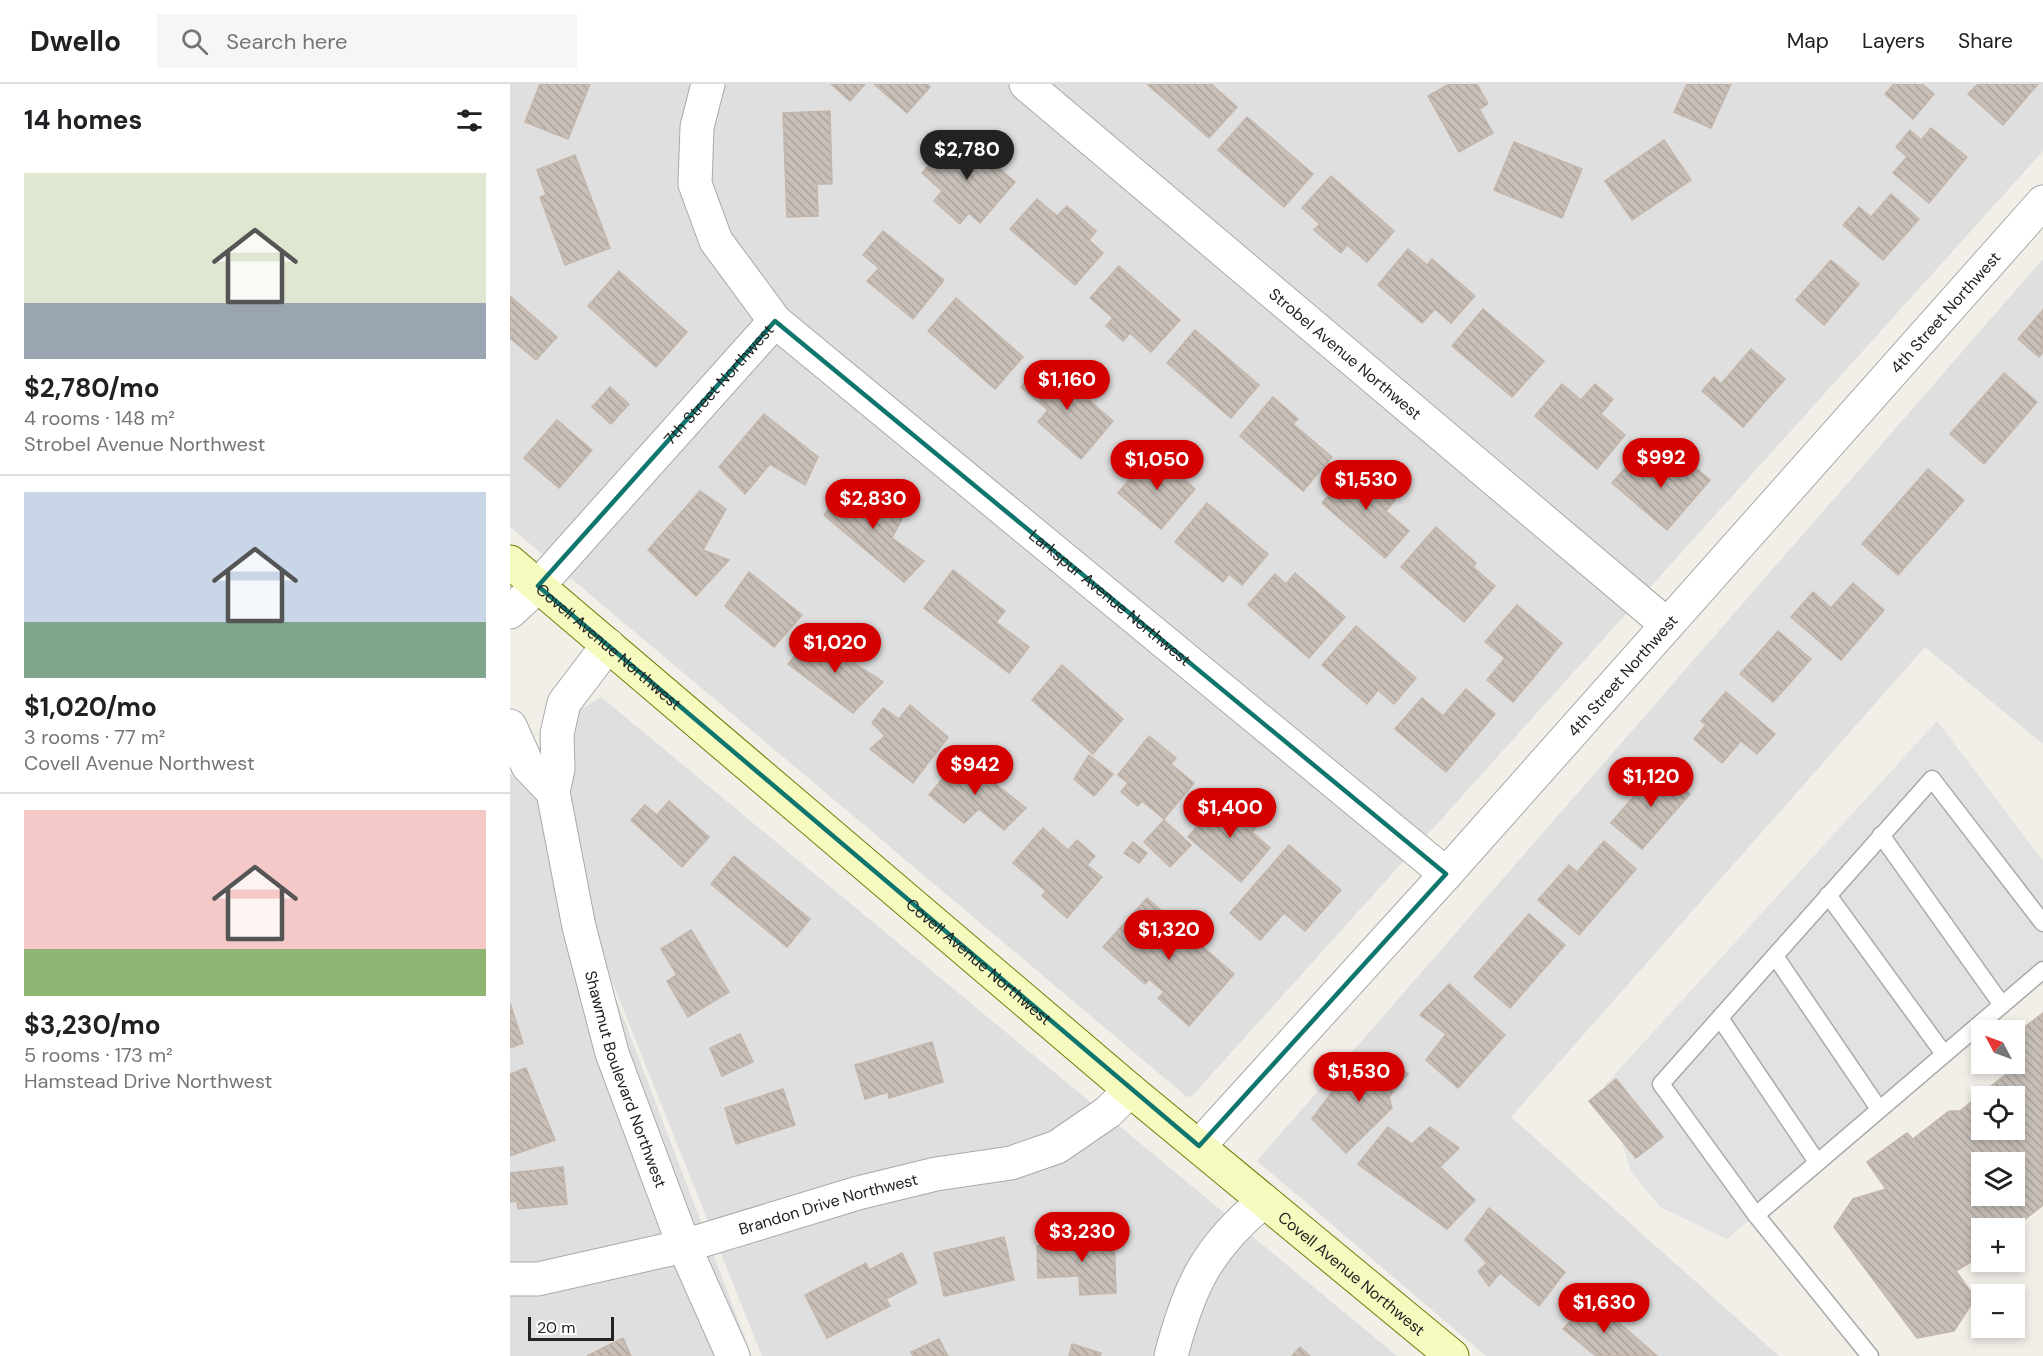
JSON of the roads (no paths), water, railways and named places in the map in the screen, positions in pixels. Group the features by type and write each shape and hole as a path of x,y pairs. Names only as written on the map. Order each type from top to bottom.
{"street":[{"name":"7th Street Northwest","path":"510,612 538,586 775,321 716,241 695,184 697,127 708,84"},
{"name":"Strobel Avenue Northwest","path":"1026,84 1666,624"},
{"name":"4th Street Northwest","path":"1198,1146 1446,874 2043,202"},
{"name":"Larkspur Avenue Northwest","path":"775,321 1446,874"},
{"name":"Covell Avenue Northwest","path":"510,562 1130,1090 1452,1356"},
{"name":"Shawmut Boulevard Northwest","path":"608,645 564,703 557,734 558,769 553,792 579,927 612,1053 684,1246 733,1356"},
{"path":"510,726 528,766 553,792"},
{"name":"Brandon Drive Northwest","path":"510,1279 538,1279 684,1246 858,1193 936,1174 1011,1163 1057,1147 1108,1112 1130,1090"},
{"path":"1171,1356 1183,1309 1205,1264 1222,1240 1264,1201"}],"lane":[{"path":"1870,1356 1756,1215 1661,1084 1932,778 2043,923"},
{"path":"1881,836 2002,1005"},
{"path":"1828,895 1944,1054"},
{"path":"1774,956 1879,1109"},
{"path":"1756,1215 2043,970"},
{"path":"1720,1018 1817,1162"}]}
